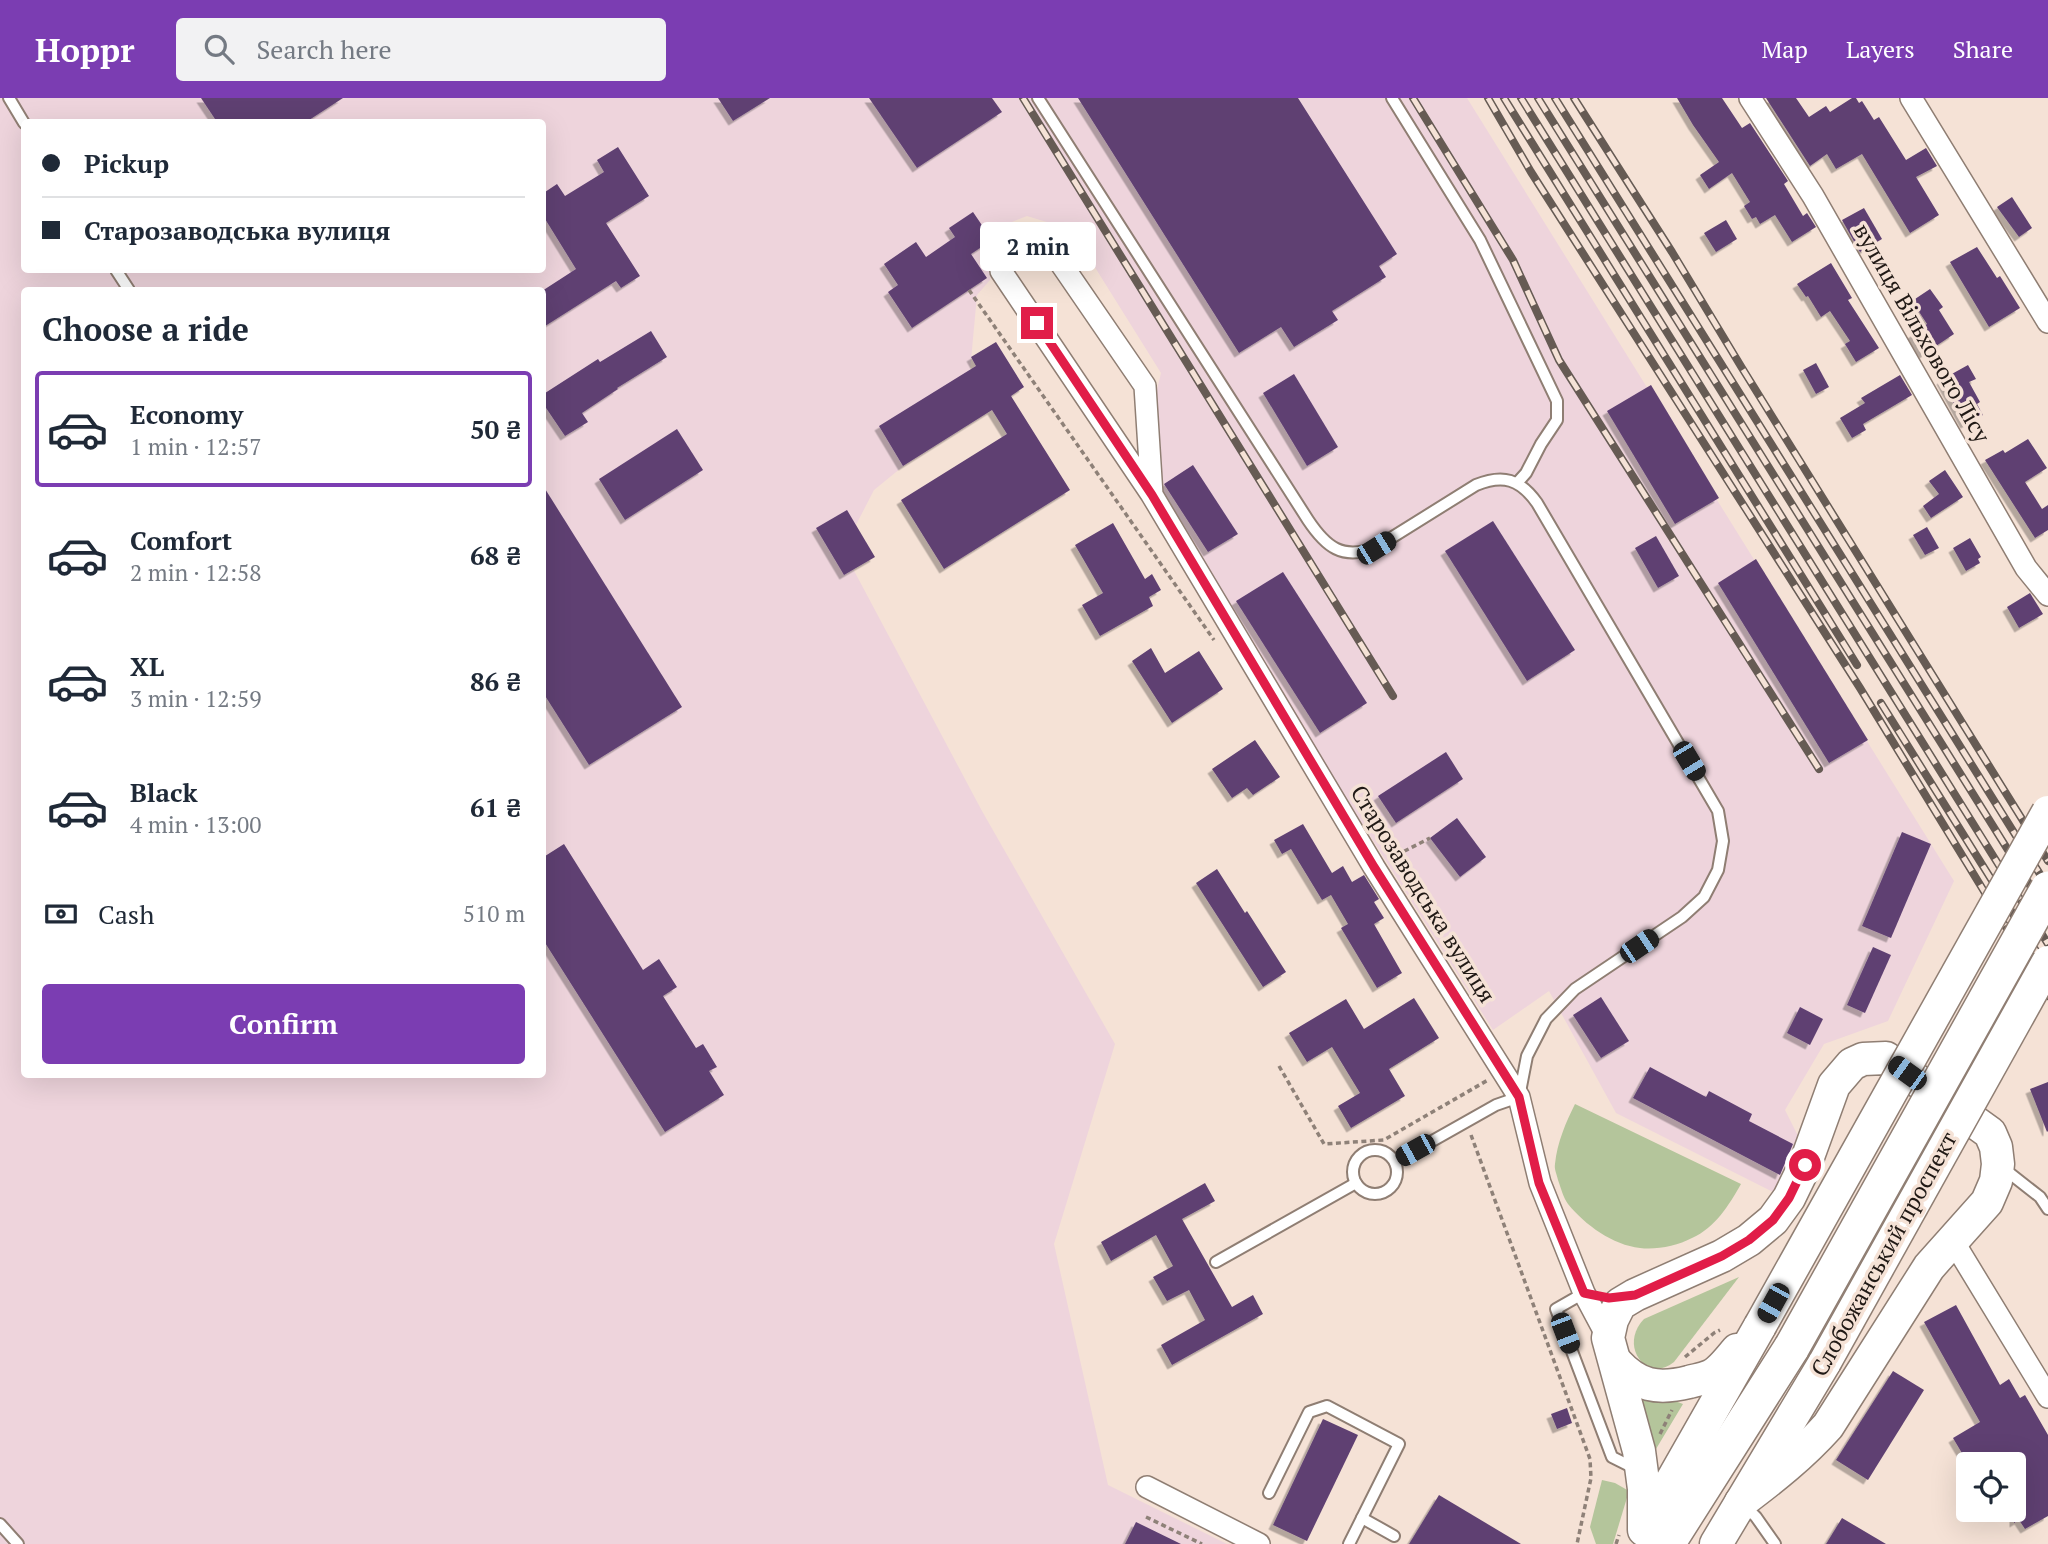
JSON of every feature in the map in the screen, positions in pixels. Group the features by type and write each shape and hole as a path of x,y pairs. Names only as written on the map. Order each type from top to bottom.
{"main road":[{"path":"1642,1537 2048,812"},
{"name":"Слобожанський проспект","path":"1690,1544 1791,1347 2048,889"},
{"name":"Слобожанський проспект","path":"1716,1544 1825,1362 2048,962"},
{"path":"1642,1537 1642,1471 1612,1350 1615,1312 1620,1304 1635,1295 1722,1256 1749,1240 1773,1220 1789,1198 1805,1165 1834,1085 1852,1065 1863,1059 1886,1058 1990,1133 1996,1147 1996,1181 1987,1202 1928,1267 1828,1426 1810,1447 1741,1502"},
{"path":"1612,1350 1628,1375 1643,1383 1661,1387 1677,1385 1712,1376 1760,1326"},
{"name":"Слобожанський проспект","path":"1642,1537 1791,1347"},
{"path":"1798,1405 1798,1415 1807,1426 1828,1426"}],"street":[{"name":"вулиця Вільхового Лісу","path":"1750,98 1813,196 2026,568 2048,595"},
{"path":"1910,98 2048,322"},
{"name":"Старозаводська вулиця","path":"1152,495 1145,386 1053,252 1037,242 1018,243 1007,250 1001,259 1001,271 1152,495 1374,867 1519,1097 1539,1183 1584,1293 1612,1350"},
{"path":"1953,1241 2048,1397"},
{"path":"1584,1293 1609,1298 1635,1295"},
{"path":"1147,1487 1259,1544"}],"lane":[{"path":"9,98 22,119"},
{"path":"1038,98 1308,520 1325,542 1349,553 1363,553 1376,548 1476,485 1503,479 1517,483 1529,491 1718,811 1723,841 1718,870 1704,897 1682,917 1575,989 1546,1019 1527,1056 1519,1097 1496,1105 1395,1162"},
{"path":"1392,98 1479,240 1557,401 1557,420 1526,473 1517,483"},
{"path":"1368,1152 1383,1152 1395,1162 1397,1177 1389,1190 1375,1195 1356,1183 1354,1168 1361,1156 1368,1152"},
{"path":"1998,1164 2040,1197 2048,1209"},
{"path":"1216,1262 1356,1183"},
{"path":"1584,1293 1556,1309 1612,1457 1642,1471"},
{"path":"1269,1493 1309,1412 1327,1406 1399,1444 1349,1544"},
{"path":"1741,1502 1756,1517 1774,1544"},
{"path":"1362,1518 1394,1536"},
{"path":"0,1524 18,1544"}],"path":[{"path":"969,290 1217,644"},
{"path":"1374,867 1430,838"},
{"path":"1279,1066 1324,1143 1384,1140 1490,1079 1470,1132 1590,1460 1591,1478 1577,1544"},
{"path":"1642,1471 1676,1404 1679,1362 1714,1333 1726,1328"},
{"path":"1146,1517 1202,1544"},
{"path":"1616,1544 1642,1537"}],"shaded area":[{"path":"0,98 1467,98 1954,881 1888,1021 1824,1044 1785,1110 1801,1142 1777,1194 1616,1113 1549,991 1493,1030 1138,470 1161,373 1086,253 1063,227 1027,216 989,231 997,247 990,280 977,295 966,415 874,490 843,550 982,811 1115,1044 1054,1244 1108,1485 1227,1544 0,1544"}],"green space":[{"path":"1575,1104 1741,1184 1714,1222 1686,1241 1666,1247 1646,1248 1620,1243 1583,1219 1568,1204 1562,1192 1556,1172 1556,1156 1565,1125"},
{"path":"1739,1277 1674,1362 1664,1368 1654,1368 1639,1359 1634,1340 1644,1319"},
{"path":"1637,1396 1683,1404 1656,1449 1652,1449"},
{"path":"1602,1480 1615,1483 1629,1491 1613,1544 1596,1544 1590,1527"}],"building":[{"path":"201,98 343,98 311,119 215,119"},
{"path":"718,98 770,98 733,121"},
{"path":"869,98 992,98 1002,112 917,168"},
{"path":"1078,98 1298,98 1397,254 1379,266 1386,277 1332,311 1338,320 1294,347 1281,327 1239,353"},
{"path":"1677,98 1722,98 1742,128 1750,123 1788,181 1784,184 1803,216 1807,213 1816,227 1792,242 1775,215 1760,224 1756,217 1752,219 1744,206 1750,202 1732,173 1709,189 1700,175 1719,162"},
{"path":"1766,98 1796,98 1809,117 1826,106 1830,112 1852,98 1856,98 1859,103 1862,101 1874,120 1879,117 1906,160 1926,148 1937,166 1916,177 1939,215 1910,233 1862,154 1836,169 1827,154 1810,166"},
{"path":"618,147 649,196 606,223 640,276 621,288 616,281 546,325 546,288 576,269 546,220 546,191 557,184 565,196 604,172 597,160"},
{"path":"2012,197 2032,228 2019,237 1997,207"},
{"path":"1864,208 1882,239 1860,252 1842,220"},
{"path":"973,212 992,240 971,254 987,278 912,328 888,292 898,285 884,264 916,242 926,257 955,237 949,228"},
{"path":"1726,220 1737,239 1716,252 1704,233"},
{"path":"1977,247 2020,308 1989,327 1950,262"},
{"path":"1831,263 1852,298 1848,300 1879,348 1856,362 1845,344 1850,341 1830,311 1821,317 1797,284"},
{"path":"1930,289 1943,307 1939,310 1954,334 1924,354 1911,335 1927,324 1912,301"},
{"path":"651,331 667,357 582,413 588,422 565,436 546,408 546,392 598,359 600,362"},
{"path":"996,342 1024,387 1011,396 1070,490 944,569 901,500 1007,434 992,410 903,466 879,426 976,366 971,357"},
{"path":"1816,363 1829,387 1816,394 1803,370"},
{"path":"1968,365 1976,379 1969,382 1980,402 1977,404 1983,415 1965,424 1941,380"},
{"path":"1294,374 1338,447 1307,466 1263,393"},
{"path":"1900,375 1912,395 1863,424 1866,430 1852,438 1840,418 1865,403 1861,398"},
{"path":"1651,385 1719,498 1675,524 1607,411"},
{"path":"677,429 703,470 625,520 599,479"},
{"path":"2028,439 2047,468 2025,482 2042,509 2048,505 2048,530 2035,538 1985,460 2003,450 2005,453"},
{"path":"1193,465 1238,534 1208,552 1164,484"},
{"path":"1945,470 1963,497 1931,518 1923,506 1939,494 1929,481"},
{"path":"546,490 682,707 589,765 546,697"},
{"path":"847,510 875,557 844,575 816,528"},
{"path":"1493,521 1575,650 1527,681 1445,551"},
{"path":"1113,523 1145,579 1152,574 1161,590 1149,597 1153,606 1100,636 1082,605 1103,593 1075,545"},
{"path":"1927,527 1939,548 1925,555 1913,535"},
{"path":"1656,536 1679,576 1658,588 1635,548"},
{"path":"1970,538 1981,557 1978,559 1980,563 1966,571 1953,548"},
{"path":"1756,559 1868,740 1829,763 1718,583"},
{"path":"1283,572 1367,703 1320,733 1236,601"},
{"path":"2030,593 2043,614 2019,628 2007,607"},
{"path":"1151,648 1165,673 1199,651 1223,689 1172,723 1132,661"},
{"path":"1255,740 1280,777 1253,795 1247,788 1232,798 1212,769"},
{"path":"1446,752 1463,779 1396,823 1378,796"},
{"path":"1457,818 1486,857 1460,877 1430,838"},
{"path":"1303,824 1332,873 1343,866 1352,882 1364,875 1379,899 1374,902 1384,918 1374,924 1402,973 1377,988 1341,928 1348,924 1331,895 1322,900 1291,849 1282,854 1274,840"},
{"path":"1902,832 1931,844 1891,938 1862,926"},
{"path":"564,844 643,970 659,959 677,987 663,996 696,1048 703,1044 717,1067 709,1071 724,1095 665,1132 546,944 546,855"},
{"path":"1217,869 1286,972 1263,987 1196,883"},
{"path":"1873,947 1891,955 1865,1013 1847,1005"},
{"path":"1601,997 1629,1041 1601,1058 1573,1015"},
{"path":"1414,998 1439,1038 1389,1069 1405,1096 1351,1128 1338,1106 1360,1093 1332,1047 1307,1062 1289,1033 1346,999 1364,1029"},
{"path":"1800,1007 1823,1019 1810,1045 1787,1033"},
{"path":"1650,1067 1706,1097 1709,1091 1752,1114 1749,1121 1793,1144 1780,1175 1633,1098"},
{"path":"2048,1082 2048,1131 2047,1132 2030,1089"},
{"path":"1205,1183 1215,1201 1182,1219 1232,1307 1253,1295 1263,1314 1172,1365 1161,1345 1205,1320 1189,1290 1167,1301 1153,1277 1173,1266 1156,1235 1111,1261 1101,1242"},
{"path":"1956,1305 2000,1385 2009,1379 2020,1398 2025,1395 2048,1435 2048,1516 2025,1529 2020,1522 2026,1522 2026,1452 1961,1452 1953,1438 1980,1422 1924,1322"},
{"path":"1893,1371 1924,1390 1868,1480 1836,1460"},
{"path":"1567,1408 1572,1423 1557,1429 1551,1414"},
{"path":"1323,1419 1358,1435 1307,1541 1273,1525"},
{"path":"1439,1495 1521,1544 1409,1544"},
{"path":"1842,1518 1886,1544 1826,1544"},
{"path":"1136,1522 1181,1544 1125,1544"}],"railway":[{"path":"1023,98 1393,696"},
{"path":"1413,98 1513,260 1559,360 1819,769"},
{"path":"1488,98 1531,172 1860,688 2048,996"},
{"path":"1504,98 1857,665"},
{"path":"1521,98 2048,944"},
{"path":"1538,98 2048,914"},
{"path":"1555,98 2048,887"},
{"path":"1574,98 2048,861"},
{"path":"1881,703 2048,970"}],"route":[{"path":"1037,323 1152,495 1374,867 1519,1097 1539,1183 1584,1293 1609,1298 1635,1295 1722,1256 1749,1240 1773,1220 1789,1198 1805,1165"}]}
